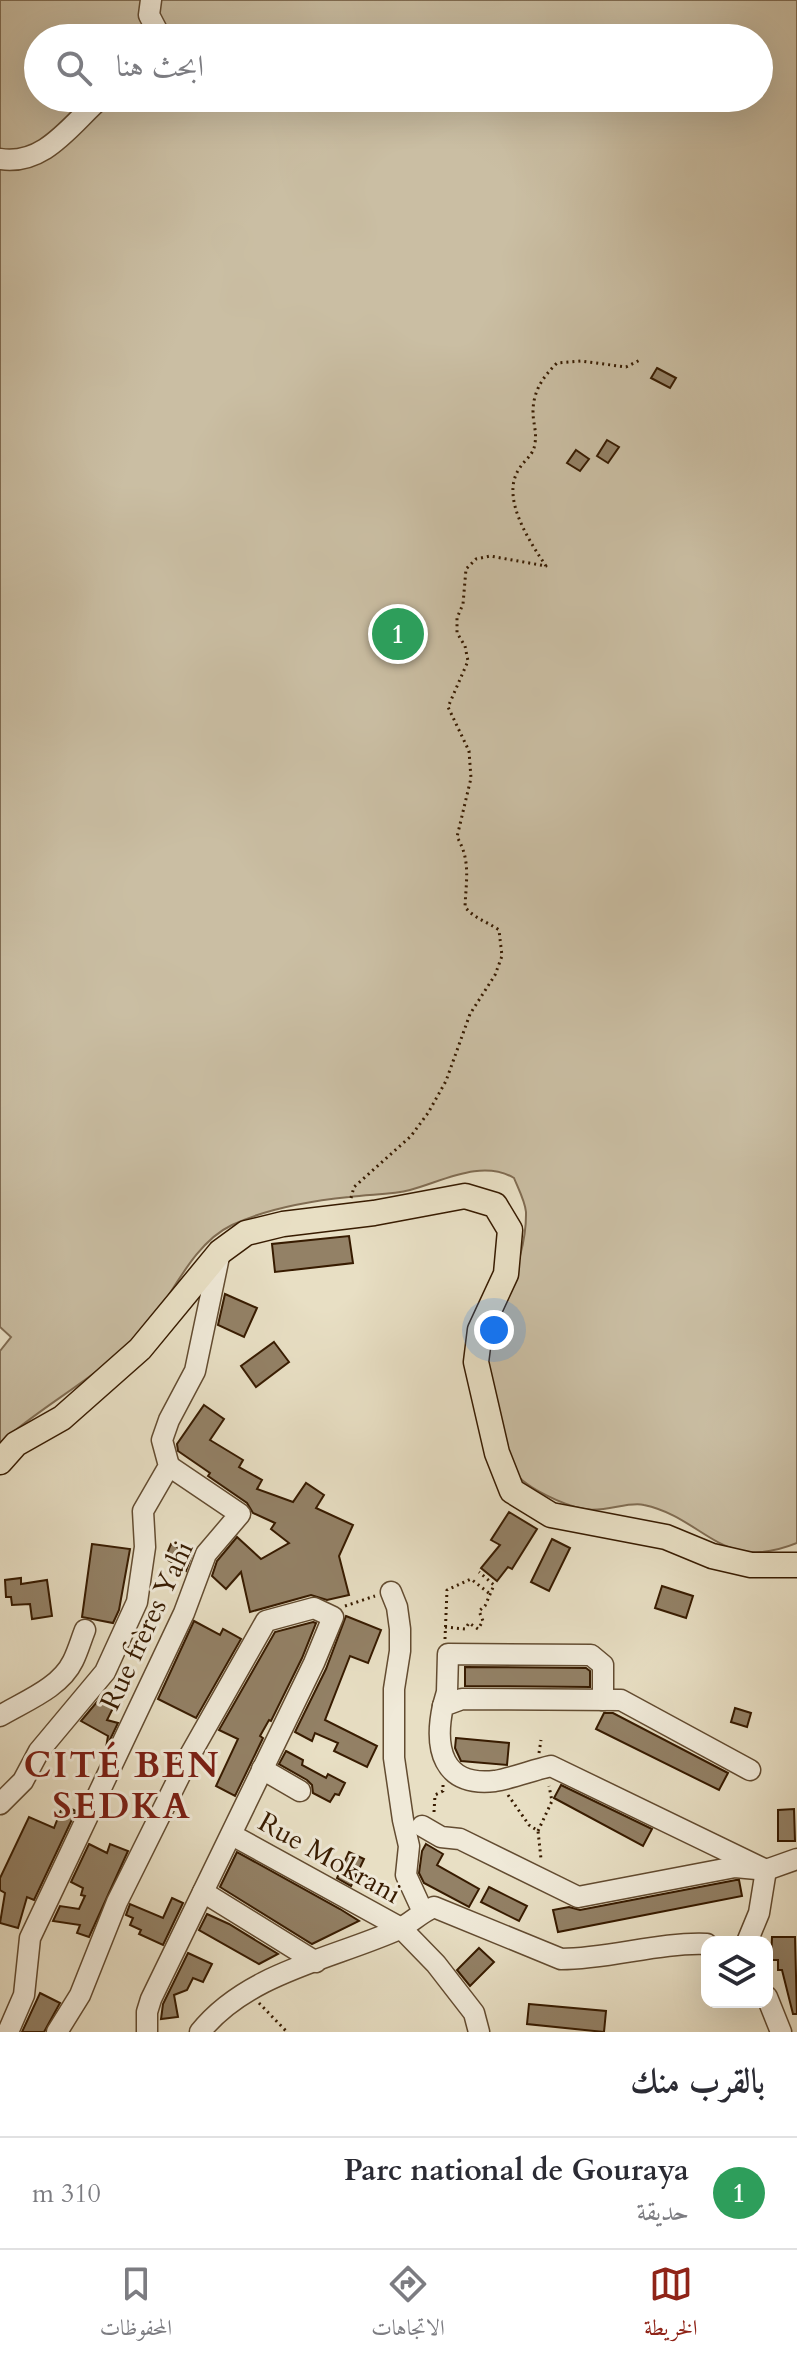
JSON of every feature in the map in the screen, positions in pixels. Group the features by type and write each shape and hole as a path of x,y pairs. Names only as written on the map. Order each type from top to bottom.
{"main road":[{"path":"0,1462 16,1444 62,1418 140,1349 220,1252 246,1233 283,1224 345,1217 465,1196 495,1205 510,1230 506,1274 480,1330 476,1362 497,1453 512,1491 551,1515 666,1537 712,1556 751,1565 797,1565"}],"street":[{"path":"151,0 149,15 154,24"},
{"path":"0,159 27,159 49,148 86,112"},
{"path":"0,1804 23,1781 39,1751 105,1672 137,1602 145,1547 143,1511 169,1466 162,1440 195,1371 220,1252"},
{"name":"Rue frères Yahi","path":"8,2032 24,1995 30,1938 184,1613 206,1554 240,1514 169,1466"},
{"path":"391,1592 400,1629 394,1703 394,1758 409,1846 406,1875 423,1912"},
{"path":"57,2032 80,1995 117,1902 190,1755 266,1621 324,1612 314,1663 151,1999 147,2012 147,2032"},
{"path":"0,1716 38,1692 49,1689 61,1677 72,1664 85,1630"},
{"path":"603,1700 603,1665 591,1655 448,1654 447,1692 438,1730 443,1761 462,1779 494,1781 551,1766 766,1870"},
{"path":"443,1706 462,1699 621,1700 750,1770"},
{"path":"262,1769 300,1791"},
{"path":"422,1826 441,1837 460,1839 578,1897 735,1867 766,1870 797,1859"},
{"name":"Rue Mokrani","path":"232,1835 401,1928 436,1964 474,2013 479,2032"},
{"path":"749,1936 759,1913 766,1870"},
{"path":"203,1892 316,1962"},
{"path":"200,2032 210,2019 268,1980 401,1928 434,1907 561,1959 580,1959 684,1943 701,1944"},
{"path":"771,2008 781,2032"}],"path":[{"path":"345,1217 354,1187 411,1136 428,1113 446,1081 470,1014 495,975 502,956 499,930 486,921 476,919 465,907 468,865 465,850 457,837 471,778 469,751 448,707 468,661 465,646 457,633 466,569 476,559 490,556 546,566 526,534 511,488 518,469 534,450 537,431 533,413 535,393 544,376 557,363 581,361 626,367 640,360"},
{"path":"445,1627 465,1629 469,1623 478,1629 483,1621 479,1611 494,1585 479,1572"},
{"path":"448,1654 445,1627 447,1590 471,1579 490,1594"},
{"path":"324,1612 391,1592"},
{"path":"422,1826 425,1815 436,1818 433,1806 435,1795 443,1791 448,1766"},
{"path":"494,1781 512,1799 529,1825 538,1831 545,1874 542,1881"},
{"path":"248,1992 287,2032"}],"shaded area":[{"path":"0,0 797,0 797,1543 771,1551 750,1552 731,1548 665,1512 644,1505 592,1510 567,1504 536,1490 515,1472 488,1369 494,1330 518,1264 525,1230 526,1212 521,1195 514,1178 502,1173 476,1171 403,1192 304,1203 232,1225 199,1252 158,1312 123,1350 0,1443 0,1351 11,1337 0,1327"}],"building":[{"path":"657,368 676,378 670,388 651,378"},
{"path":"607,440 619,447 608,463 597,456"},
{"path":"576,450 589,459 580,471 567,463"},
{"path":"349,1236 353,1263 275,1272 272,1244"},
{"path":"225,1294 257,1308 244,1337 218,1325"},
{"path":"274,1342 289,1362 256,1387 241,1366"},
{"path":"204,1405 224,1419 210,1440 243,1460 239,1467 262,1480 257,1489 293,1502 306,1483 324,1495 316,1508 353,1525 339,1556 349,1595 327,1600 311,1595 250,1612 241,1572 226,1589 212,1576 217,1561 237,1537 261,1559 289,1543 271,1529 275,1523 253,1513 247,1503 178,1451 177,1444"},
{"path":"509,1512 537,1529 512,1569 508,1567 497,1581 481,1568 500,1545 491,1540"},
{"path":"552,1539 570,1548 549,1591 531,1582"},
{"path":"92,1544 130,1549 119,1610 113,1623 82,1617"},
{"path":"171,1544 192,1554 186,1571 165,1558"},
{"path":"21,1578 21,1584 47,1580 52,1616 32,1619 30,1604 12,1605 11,1597 6,1597 5,1580"},
{"path":"662,1586 693,1596 686,1618 655,1608"},
{"path":"346,1616 381,1630 368,1663 350,1656 325,1720 377,1746 367,1767 334,1751 338,1743 315,1733 312,1741 295,1732 326,1669"},
{"path":"194,1621 220,1635 223,1629 241,1639 196,1718 158,1699"},
{"path":"316,1623 302,1658 271,1721 260,1736 263,1738 235,1796 216,1786 238,1739 219,1730 275,1632"},
{"path":"465,1667 586,1668 590,1671 590,1687 465,1686"},
{"path":"101,1697 115,1704 107,1720 118,1723 106,1748 108,1736 81,1721"},
{"path":"735,1708 751,1713 747,1727 731,1722"},
{"path":"604,1713 613,1713 728,1773 719,1790 596,1729"},
{"path":"456,1738 509,1743 507,1765 461,1761 455,1748"},
{"path":"286,1751 303,1760 302,1765 326,1778 328,1774 345,1783 339,1795 335,1794 330,1802 313,1793 312,1785 307,1780 279,1764"},
{"path":"561,1785 652,1829 643,1846 554,1798"},
{"path":"63,1805 76,1811 34,1900 27,1897 18,1928 0,1923 5,1893 0,1890 0,1878 29,1817 54,1828"},
{"path":"794,1809 795,1841 778,1841 778,1810"},
{"path":"89,1844 107,1853 110,1844 128,1851 89,1937 77,1933 80,1925 53,1921 60,1906 79,1909 85,1896 81,1895 83,1888 71,1882"},
{"path":"426,1844 443,1854 437,1865 479,1889 469,1907 424,1883 419,1873"},
{"path":"237,1852 359,1921 312,1944 220,1887"},
{"path":"349,1852 364,1859 351,1886 337,1878"},
{"path":"739,1880 742,1896 558,1932 553,1910 569,1907 580,1910"},
{"path":"489,1887 527,1906 519,1921 481,1902"},
{"path":"172,1898 183,1903 163,1945 139,1934 141,1930 130,1925 133,1918 126,1915 130,1904 163,1918"},
{"path":"207,1914 278,1954 259,1964 199,1930"},
{"path":"773,1937 795,1937 797,2014 793,2014 782,1970 778,1970 778,1960 773,1960"},
{"path":"479,1948 494,1962 470,1986 457,1970"},
{"path":"188,1953 212,1964 203,1982 193,1978 187,1990 174,1995 178,2017 161,2019 163,2004"},
{"path":"40,1993 60,2003 44,2032 22,2032"},
{"path":"529,2004 606,2011 604,2032 527,2024"}],"place":[{"name":"Parc national de Gouraya","path":"398,634"}],"district":[{"name":"CITÉ BEN SEDKA","path":"122,1784"}]}
